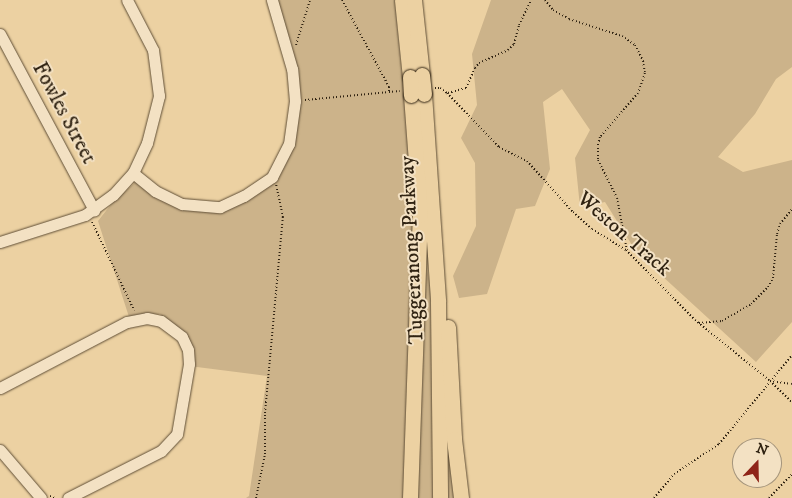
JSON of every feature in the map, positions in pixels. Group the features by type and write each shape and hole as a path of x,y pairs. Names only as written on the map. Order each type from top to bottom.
{"highway":[{"name":"Tuggeranong Parkway","path":"402,0 417,87 433,219 438,302 440,498"},
{"name":"Tuggeranong Parkway","path":"410,498 420,215 414,0"},
{"path":"433,219 446,301 454,439 461,498"},
{"path":"402,498 416,331"}],"street":[{"path":"0,242 94,210 113,195 134,173 147,143 159,96 153,50 127,0"},
{"path":"134,173 155,191 182,204 220,206 244,196 273,174 289,144 295,101 289,61 272,0"},
{"name":"Fowles Street","path":"0,34 94,210"},
{"path":"0,388 127,322 138,319 154,319 169,325 182,337 188,350 189,364 178,434 161,451 68,498"},
{"path":"0,450 41,498"}],"path":[{"path":"289,61 310,0"},
{"path":"342,0 390,92"},
{"path":"447,93 466,88 475,68 480,63 508,50 514,44 531,0"},
{"path":"544,0 553,10 569,19 622,36 635,44 643,61 645,73 638,94 600,137 598,144 598,160 617,198 627,251"},
{"path":"295,101 390,92 417,87"},
{"name":"Weston Track","path":"417,87 440,88 499,147 527,160 572,212 592,229 627,251 699,323 770,381 792,402"},
{"path":"256,498 265,454 265,413 283,217 273,174"},
{"path":"699,323 722,321 752,304 768,287 773,278 777,234 780,224 792,210"},
{"path":"85,223 91,220 138,319"},
{"path":"654,498 674,474 719,444 792,355"},
{"path":"770,381 792,384"},
{"path":"769,498 792,474"}],"shaded area":[{"path":"276,0 395,0 416,221 445,349 457,498 246,498 249,496 267,376 189,366 179,333 160,314 129,317 98,221 113,202 137,181 154,194 220,209 273,179 298,101"},
{"path":"491,0 792,0 792,67 776,79 755,114 718,157 743,172 792,160 792,322 756,362 637,253 605,202 580,207 575,158 590,130 562,89 543,102 550,169 535,206 516,209 487,294 459,298 453,276 476,226 475,163 461,138 477,105 472,54"}]}
